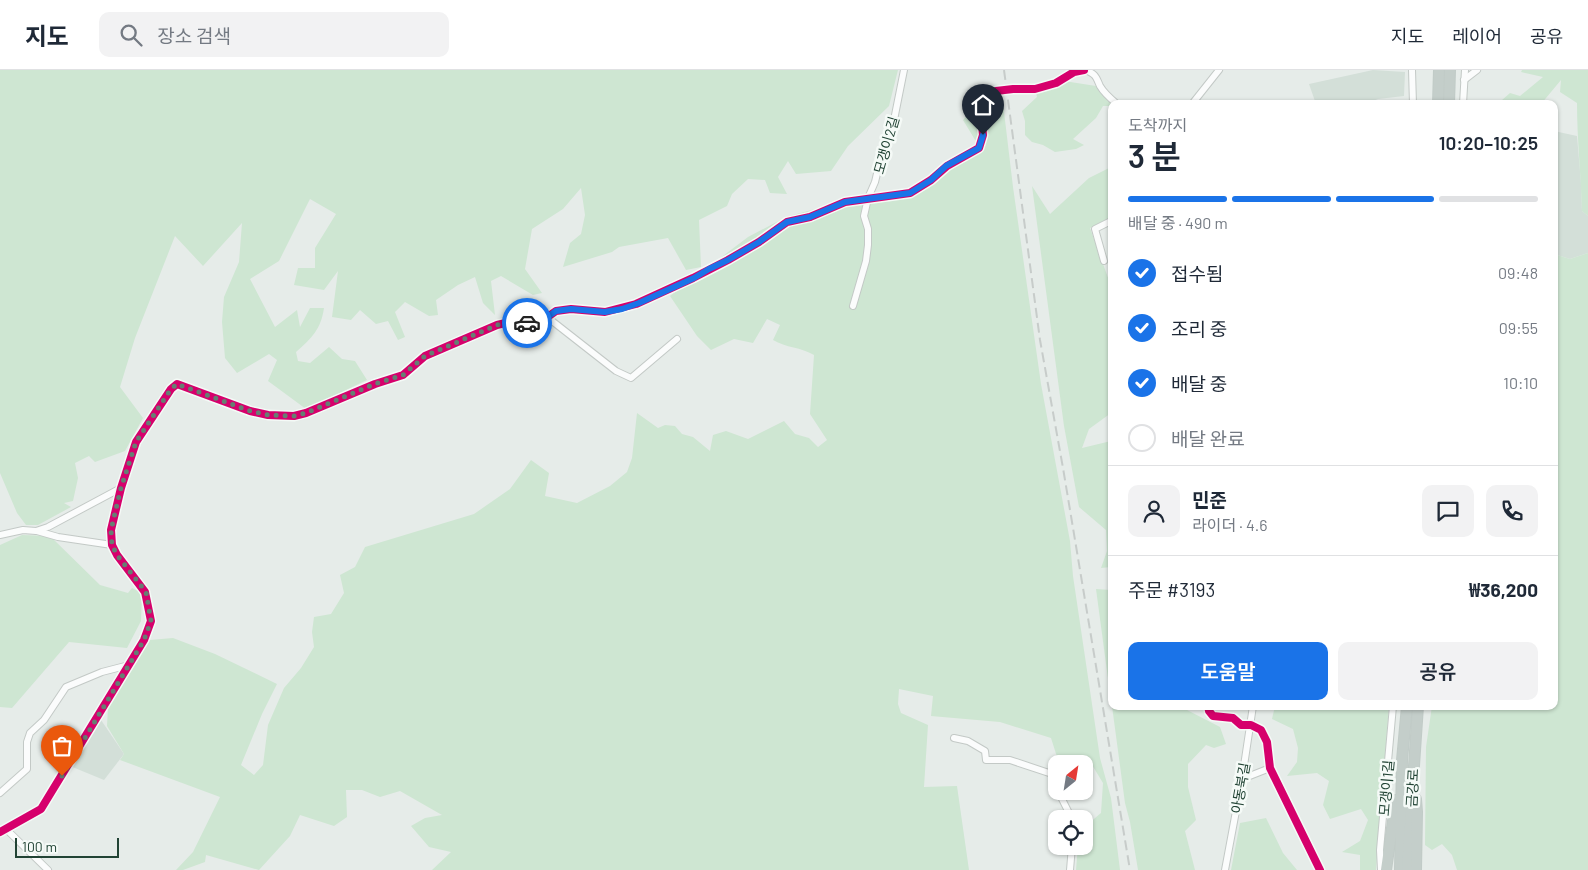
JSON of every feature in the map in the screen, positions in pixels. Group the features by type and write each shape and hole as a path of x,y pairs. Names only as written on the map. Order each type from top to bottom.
{"highway":[{"path":"1438,70 1438,100"},
{"path":"1448,100 1450,70"},
{"name":"금강로","path":"1400,870 1402,760 1407,710"},
{"name":"금강로","path":"1407,870 1418,710"},
{"path":"1386,870 1402,760"},
{"path":"1413,768 1417,812 1416,870"}],"street":[{"name":"모갱이2길","path":"853,306 866,261 868,245 868,229 864,216 868,198 875,182 882,148 894,120 904,70"},
{"path":"48,870 2,830 41,809 144,640 151,621 146,592 117,555 112,545 111,530 121,488 136,442 171,389 177,384 250,411 268,415 294,416 306,413 375,384 403,375 425,356 497,325 514,320 526,324 539,323 556,311 571,309 605,312 622,309 694,278 759,242 787,222 810,217 845,202 910,193 931,180 946,166 979,148 983,135 981,112 990,94 1013,89 1035,90 1056,83 1074,72 1084,70 1091,72 1098,78 1101,87 1113,100"},
{"path":"1195,100 1219,70"},
{"path":"1412,70 1413,100"},
{"path":"1463,100 1465,70"},
{"path":"1464,80 1477,70"},
{"path":"1104,261 1095,229 1108,222"},
{"path":"547,317 616,371 631,378 677,339"},
{"path":"36,531 48,527 121,488"},
{"path":"0,535 23,530 36,531 58,537 112,545"},
{"path":"0,792 27,769 27,742 30,733 44,720 66,687 102,672 129,665"},
{"path":"1209,710 1212,716 1233,718 1242,725 1251,724 1261,730 1267,742 1270,768 1320,870"},
{"name":"아동북길","path":"1225,870 1253,710"},
{"name":"모갱이1길","path":"1381,870 1380,850 1393,710"},
{"path":"954,738 968,741 985,751 986,760 1010,760 1048,773"},
{"path":"1242,779 1270,768"},
{"path":"1070,870 1071,855"}],"shaded area":[{"path":"1373,70 1405,72 1404,96 1375,100 1315,100 1309,84"},
{"path":"1558,132 1577,136 1582,211 1588,216 1588,253 1570,259 1558,255"},
{"path":"101,720 124,754 104,780 70,766"}],"green space":[{"path":"0,70 898,70 889,106 848,146 831,171 796,174 788,161 778,177 787,194 770,193 765,180 748,179 732,194 727,206 699,220 701,267 686,270 668,238 619,247 612,252 563,267 570,243 581,234 585,215 581,188 563,209 532,229 525,269 542,293 533,295 501,276 491,281 495,315 483,303 475,277 458,285 436,300 438,315 429,316 405,302 395,312 405,337 398,340 388,321 376,324 360,310 351,320 332,317 338,271 324,290 294,285 298,268 315,268 315,248 336,214 310,199 279,261 250,279 275,327 297,310 300,327 310,308 324,308 321,322 315,333 296,352 298,361 310,363 329,347 342,359 355,361 367,380 306,409 268,381 277,360 269,354 237,373 225,358 222,322 224,297 239,262 242,223 203,266 175,236 135,338 120,387 143,418 125,451 95,462 89,456 75,463 78,478 73,501 64,503 71,507 38,525 26,525 17,513 0,473"},
{"path":"1522,70 1588,70 1588,216 1582,211 1577,103 1560,92 1561,80 1544,100 1502,100 1510,93 1520,96 1543,77 1521,72"},
{"path":"1064,81 1096,86 1109,100 1108,106 1103,106 1096,118 1073,139 1084,145 1076,149 1055,152 1043,145 1032,142 1025,135 1025,121 1022,111 1037,97 1036,93"},
{"path":"993,89 1002,95 1041,384 1070,541 1073,576 1100,758 1111,798 1120,870 1076,870 1077,855 1093,855 1093,819 1101,813 1103,783 1093,767 1093,755 1056,755 1051,738 1000,722 931,716 933,696 899,689 898,704 901,713 928,725 924,787 957,786 969,870 432,870 451,852 429,847 411,826 425,818 442,815 400,791 380,797 362,790 346,790 347,817 334,826 300,815 290,836 259,870 206,855 205,862 183,870 176,870 193,852 220,797 120,760 124,754 107,726 108,707 150,640 173,638 215,654 277,684 262,714 241,765 254,775 263,765 268,725 284,688 301,668 314,647 312,632 314,617 331,614 344,593 340,575 355,567 365,547 474,514 510,489 531,460 549,473 545,496 577,503 610,486 627,472 632,458 637,413 658,428 665,425 675,426 682,434 693,437 710,451 713,435 726,431 748,439 784,421 795,434 809,438 818,447 827,440 810,414 814,355 773,340 780,325 767,319 753,343 734,339 711,350 697,336 670,296 748,237 786,217 826,206 838,199 862,203 926,186 937,168 977,143 963,120"},
{"path":"1108,168 1108,219 1090,228 1108,278 1108,415 1089,429 1082,448 1108,442 1108,567 1101,568 1107,551 1106,530 1079,507 1064,426 1032,186 1050,214 1089,178"},
{"path":"1588,253 1588,870 1457,870 1452,855 1442,844 1432,850 1425,845 1426,747 1431,710 1558,710 1558,255 1570,259"},
{"path":"22,535 50,536 100,585 128,593 132,588 142,593 141,621 127,648 69,642 12,708 0,707 0,545"},
{"path":"1096,589 1108,590 1108,679"},
{"path":"1113,710 1187,710 1220,727 1226,744 1214,748 1206,745 1188,764 1188,787 1196,820 1185,831 1195,870 1138,870 1125,803"},
{"path":"1274,710 1389,710 1376,870 1360,870 1360,855 1342,852 1360,841 1368,820 1361,809 1330,819 1323,805 1329,781 1317,773 1287,776 1297,762 1298,748 1293,729 1272,719"},
{"path":"1266,818 1283,853 1297,870 1231,870 1240,823"}],"railway":[{"path":"1004,70 1040,340 1130,870"}],"cycle path":[{"path":"0,832 41,809 144,640 151,621 145,592 117,555 112,545 111,530 121,488 136,442 171,389 177,384 250,411 268,415 294,416 403,375 425,356 497,325 514,321 527,324 539,323 556,311 571,309 605,312 636,304 728,260 759,242 787,222 810,217 845,202 910,193 931,180 947,166 979,148 983,135 981,112 990,94 996,91 1013,89 1035,89 1056,83 1074,72 1084,70"},
{"path":"1209,710 1213,716 1233,718 1241,725 1251,725 1261,730 1267,742 1270,768 1320,870"}],"way so far":[{"path":"62,776 144,640 151,621 146,592 117,555 112,545 111,530 121,488 136,442 171,389 177,384 250,411 268,415 294,416 403,375 425,356 497,325 514,320 527,323"}],"route":[{"path":"527,323 539,323 556,311 571,309 605,312 622,309 694,278 759,242 787,222 810,217 845,202 910,193 931,180 946,166 979,148 983,135"}]}
